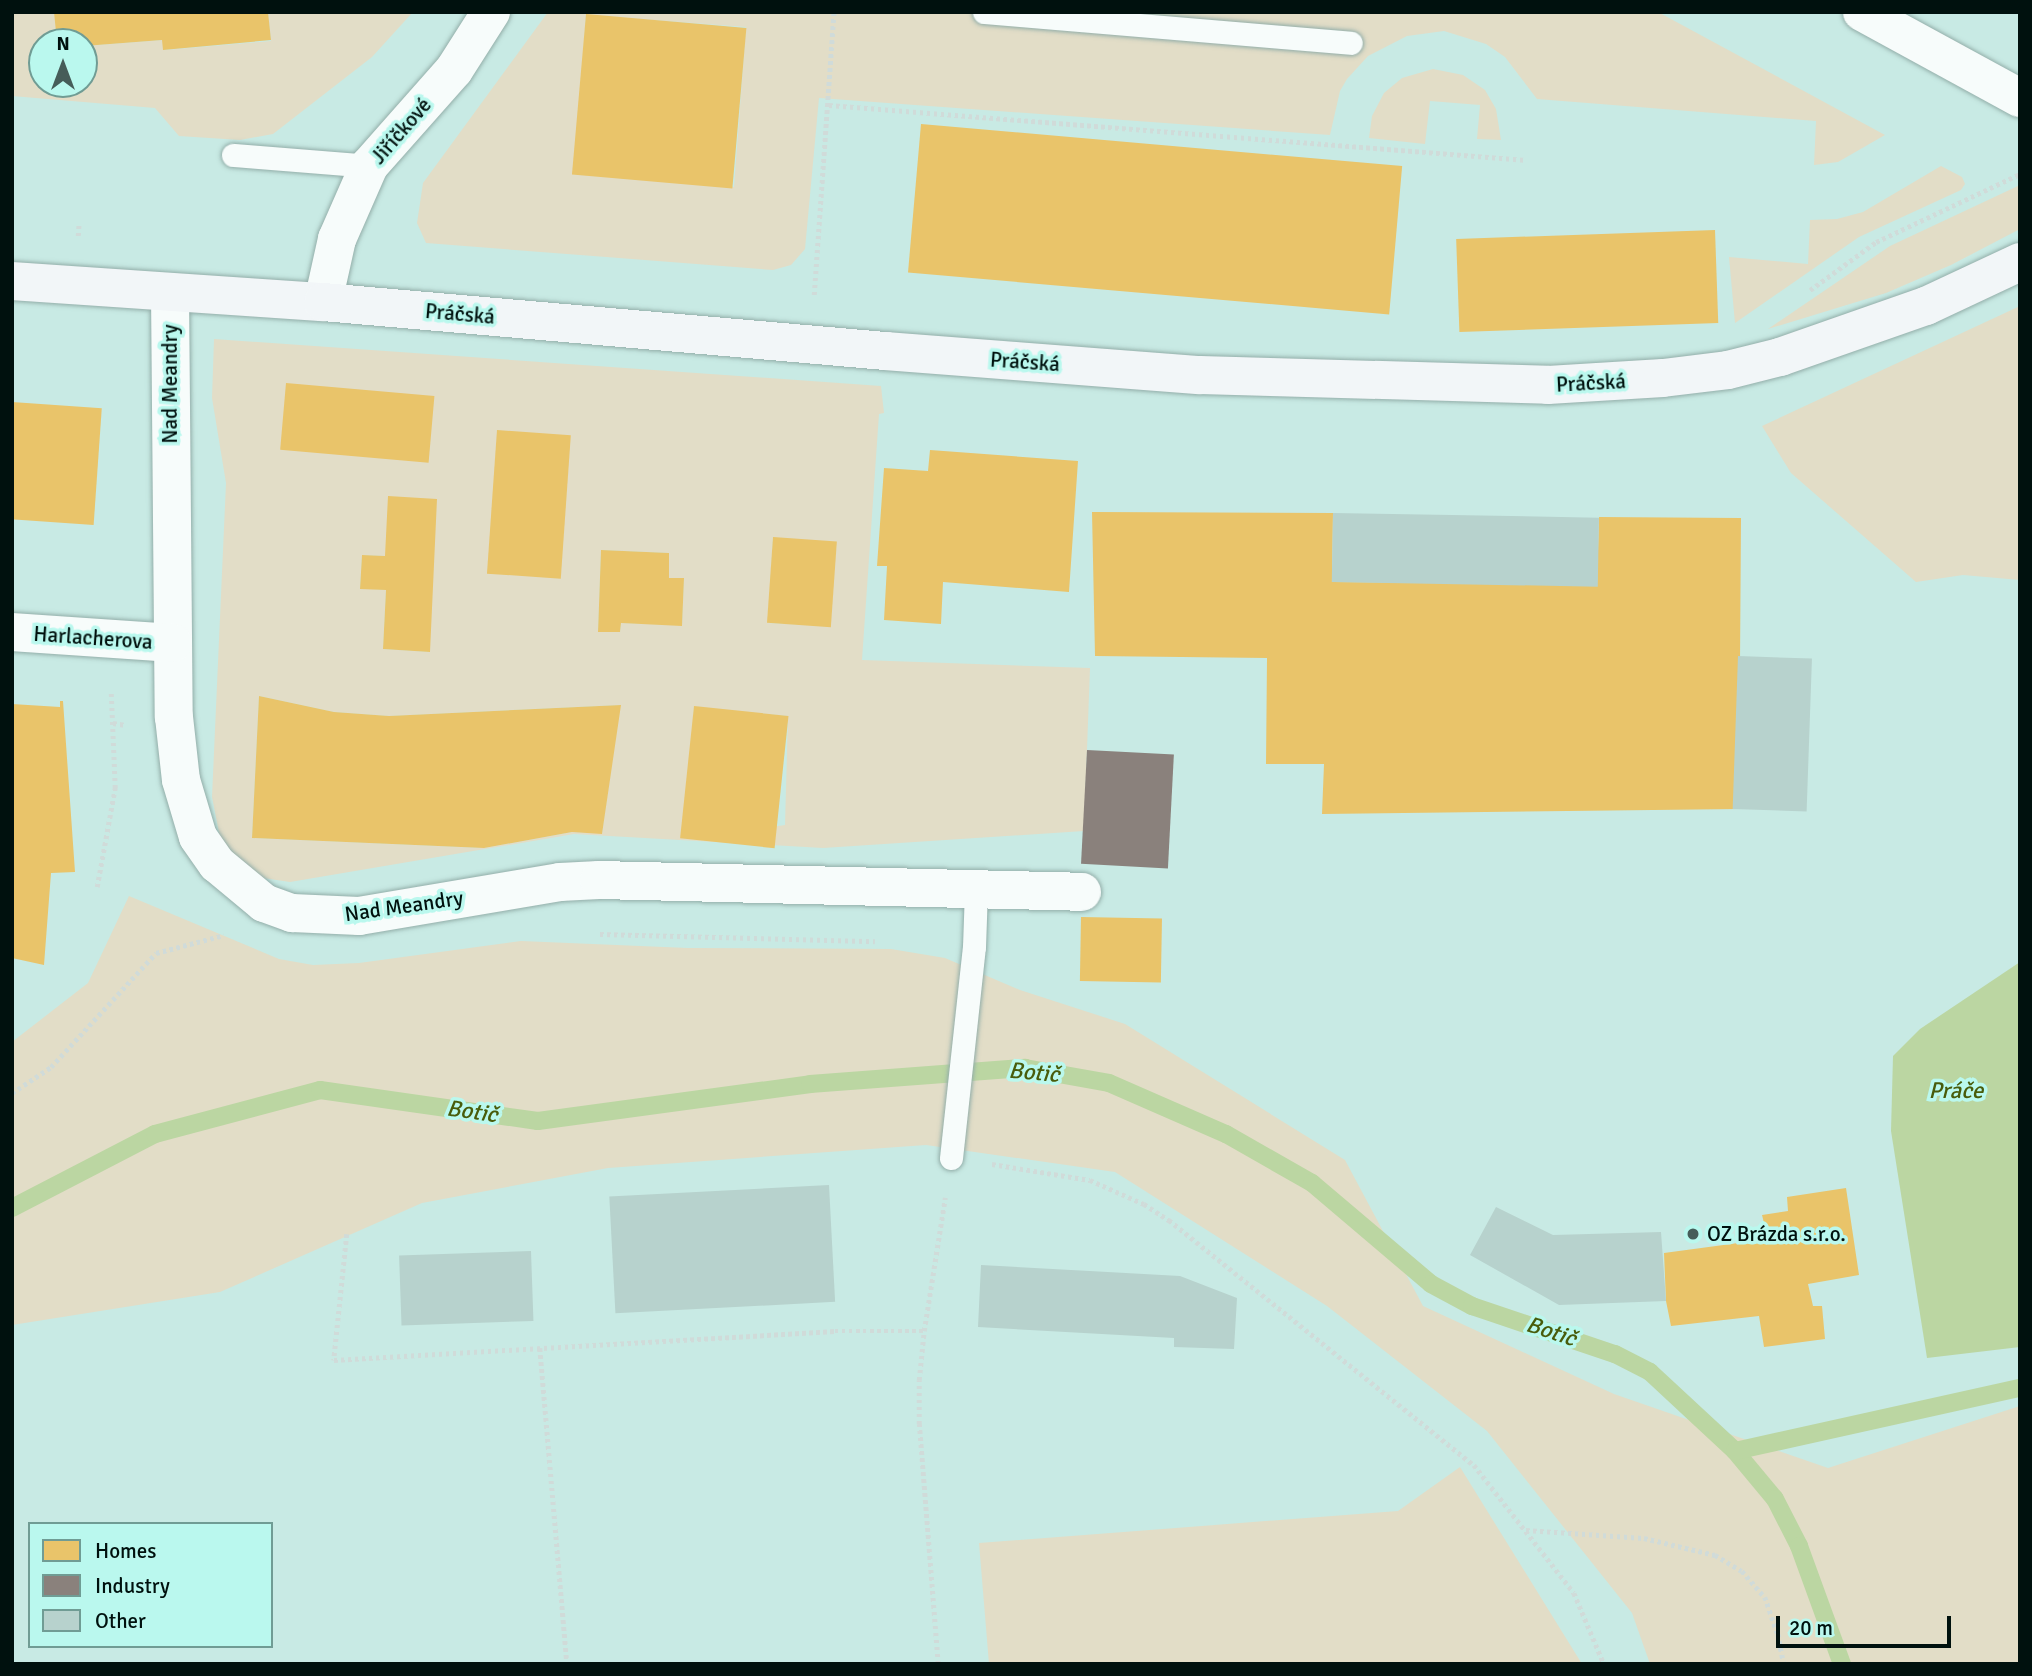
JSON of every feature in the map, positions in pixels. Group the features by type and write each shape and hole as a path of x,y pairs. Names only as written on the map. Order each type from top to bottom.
{"street":[{"name":"Jiříčkové","path":"323,302 337,239 369,166 454,70 492,12"},
{"path":"1862,12 2020,98"},
{"name":"Práčská","path":"12,281 323,302 810,344 1228,376 1508,385 1603,384 1728,370 1780,357 1889,321 2020,262"},
{"name":"Nad Meandry","path":"170,292 174,717 181,780 198,837 217,864 264,903 292,913 359,916 560,882 599,880 1082,892"},
{"name":"Harlacherova","path":"12,632 173,643"}],"lane":[{"path":"984,12 1351,43"},
{"path":"233,155 369,166"},
{"path":"951,1150 974,947 976,890"}],"path":[{"path":"810,344 834,12"},
{"path":"829,105 1527,160"},
{"path":"1800,297 1876,242 2020,173"},
{"path":"97,887 115,788 111,692"},
{"path":"12,1093 51,1067 156,953 225,935 264,903"},
{"path":"938,1664 919,1424 924,1331 951,1150 1090,1180 1152,1209 1474,1465 1574,1593 1604,1664"},
{"path":"346,1234 334,1360 835,1331 924,1331"},
{"path":"540,1348 567,1664"},
{"path":"1525,1530 1644,1538 1714,1555 1742,1571 1765,1597 1779,1634 1784,1664"}],"shaded area":[{"path":"12,12 56,12 57,28 28,28 28,97 12,96"},
{"path":"268,12 413,12 372,57 273,134 240,140 179,136 155,108 36,98 98,98 98,45 163,40 165,50 271,41"},
{"path":"548,12 1658,12 1885,135 1838,162 1814,165 1816,121 1537,99 1505,57 1486,44 1444,31 1407,36 1368,56 1340,91 1330,135 819,98 805,249 791,265 773,270 426,243 417,223 423,183","holes":["586,15 746,27 734,187 574,174"]},
{"path":"1433,69 1463,75 1485,90 1496,109 1501,140 1477,139 1480,105 1430,101 1425,144 1369,138 1372,116 1384,93 1402,78"},
{"path":"1941,166 1962,177 1965,184 1961,190 1859,237 1735,323 1729,257 1808,264 1810,220 1837,219 1863,212"},
{"path":"2020,185 2020,229 1951,265 1886,293 1768,329 1890,246"},
{"path":"2020,306 2020,580 1963,575 1916,582 1791,473 1762,426"},
{"path":"214,339 881,386 884,413 879,414 862,660 1090,668 1084,831 823,848 574,834 290,882 263,878 223,853 212,797 226,483 212,398","holes":["773,537 831,626 768,623","601,550 669,553 669,578 684,578 682,625 621,623 620,632 598,631","362,555 385,556 430,652 383,649 386,590 360,588","259,696 334,712 389,716 620,705 602,833 572,832 484,848 252,838","694,707 788,716 785,825 685,839"]},
{"path":"129,896 279,959 313,965 359,963 521,941 688,948 891,949 945,958 1020,990 1125,1024 1345,1160 1423,1306 1614,1394 1828,1468 2020,1406 2020,1664 1650,1664 1632,1613 1487,1431 1327,1306 1115,1172 926,1145 608,1168 422,1203 220,1292 12,1325 12,1042 88,983"},
{"path":"1460,1467 1582,1664 989,1664 979,1543 1398,1511"}],"water":[{"name":"Práče","path":"2020,962 2020,1347 1927,1358 1891,1131 1893,1056 1920,1029"}],"building: Homes":[{"path":"54,12 268,12 271,40 163,50 162,40 98,45 98,28 56,28"},
{"path":"586,14 746,28 732,188 572,174"},
{"path":"921,124 1402,166 1389,315 908,272"},
{"path":"1715,230 1718,323 1459,332 1456,239"},
{"path":"286,383 434,396 429,463 280,450"},
{"path":"12,402 102,408 94,525 12,519"},
{"path":"497,430 571,435 561,579 487,574"},
{"path":"930,450 1078,461 1069,592 943,582 941,624 884,620 887,566 877,566 884,468 928,471"},
{"path":"388,496 437,499 430,652 383,649 386,590 360,589 362,555 385,556"},
{"path":"1092,512 1333,513 1332,582 1597,584 1599,517 1741,518 1739,809 1322,814 1324,764 1266,764 1267,658 1095,656"},
{"path":"773,537 837,541 831,627 767,623"},
{"path":"601,550 669,553 669,578 684,578 682,626 621,623 620,632 598,632"},
{"path":"259,696 334,712 389,716 621,705 602,834 572,832 484,848 252,838"},
{"path":"60,701 63,701 75,872 51,873 44,965 12,958 12,704 60,707"},
{"path":"694,706 788,716 775,848 680,838"},
{"path":"1081,917 1162,918 1161,982 1080,981"},
{"path":"1846,1188 1859,1275 1808,1284 1813,1306 1822,1306 1825,1339 1764,1347 1759,1316 1671,1326 1666,1301 1664,1253 1768,1239 1762,1215 1788,1211 1787,1197"}],"building: Industry":[{"path":"1087,750 1174,755 1168,868 1081,864"}],"building: Other":[{"path":"1333,513 1599,518 1598,587 1332,582"},
{"path":"1738,656 1812,659 1807,811 1733,809"},
{"path":"829,1185 835,1302 615,1313 609,1197"},
{"path":"1496,1207 1553,1235 1661,1232 1666,1301 1559,1305 1470,1255"},
{"path":"531,1251 533,1321 402,1326 399,1256"},
{"path":"981,1265 1180,1276 1237,1298 1234,1349 1174,1347 1174,1338 978,1327"}],"waterway":[{"name":"Botič","path":"12,1208 155,1134 320,1090 538,1121 810,1084 1025,1068 1109,1083 1226,1134 1312,1183 1431,1284 1472,1306 1615,1354 1650,1372 1735,1451 1775,1499 1799,1546 1842,1664"},
{"path":"1735,1451 2020,1388"}],"place":[{"name":"OZ Brázda s.r.o.","path":"1693,1234"}]}
